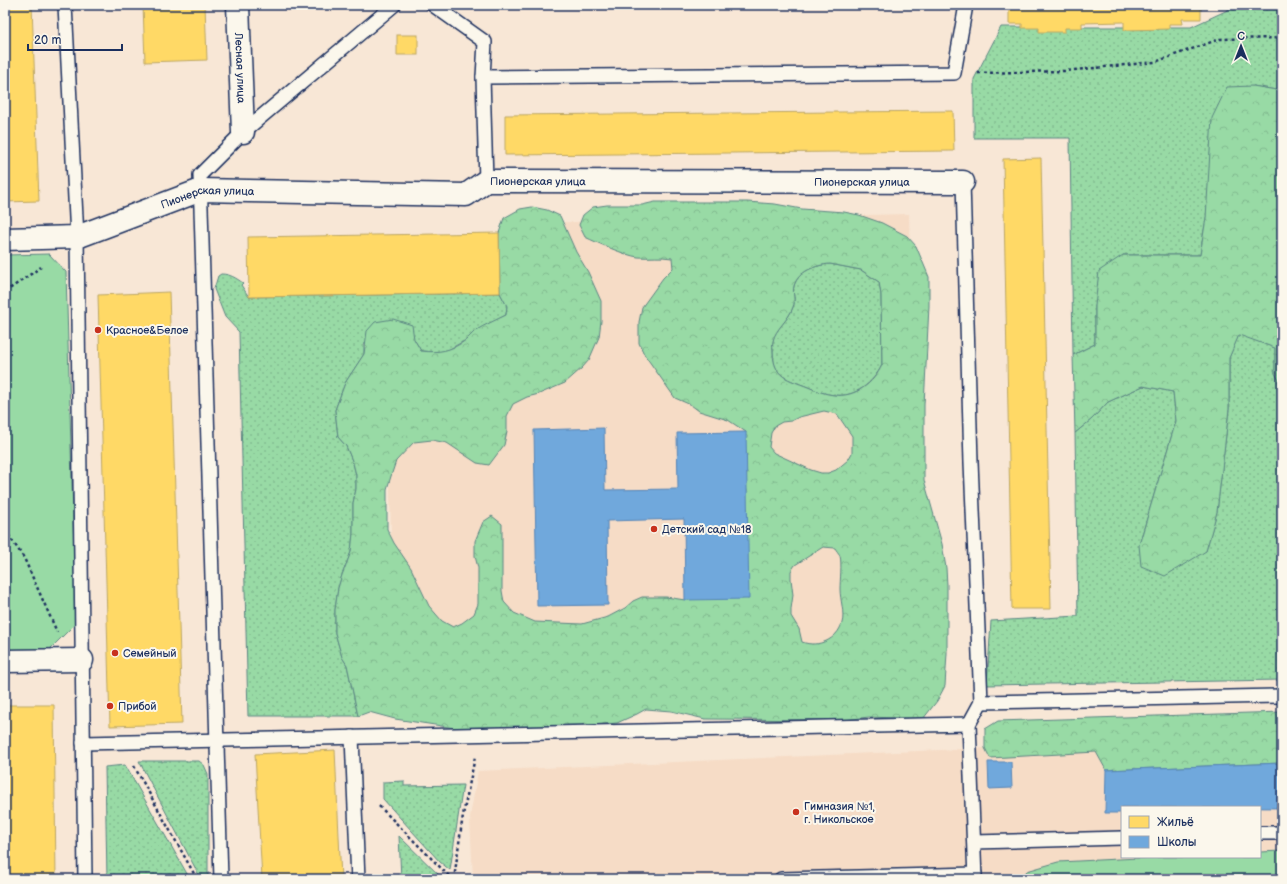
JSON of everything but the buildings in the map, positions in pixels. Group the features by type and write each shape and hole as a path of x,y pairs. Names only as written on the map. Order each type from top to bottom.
{"street":[{"name":"Лесная улица","path":"238,5 243,132"},
{"name":"Пионерская улица","path":"5,239 77,237 200,190 466,195 486,181 963,182"},
{"path":"5,661 82,660"}],"lane":[{"path":"65,5 77,237 84,879"},
{"path":"221,879 200,175 243,132 394,5"},
{"path":"433,5 485,42 483,77 486,181"},
{"path":"483,77 954,73 966,5"},
{"path":"781,879 975,876 969,724 981,702 971,454 963,182"},
{"path":"981,702 1282,696"},
{"path":"83,743 969,724"},
{"path":"352,737 358,879"},
{"path":"1261,833 1282,833"},
{"path":"974,842 1121,838"}],"path":[{"path":"954,73 1065,71 1155,62 1220,39 1282,38"},
{"path":"5,530 24,558 58,635"},
{"path":"121,742 197,879"},
{"path":"453,879 463,815 475,756"},
{"path":"354,780 453,879"}],"shaded area":[{"name":"Детский сад №18","path":"909,214 920,697 395,709 387,361 533,358 530,223"},
{"name":"Гимназия №1, г. Никольское","path":"1282,738 1282,879 473,879 470,817 478,771 985,748"}],"green space":[{"path":"1232,5 1282,5 1282,91 1253,86 1206,218 1200,255 1123,255 1095,306 1095,344 1073,355 1070,138 974,138 974,79 1001,27 1191,27 1232,8"},
{"path":"1253,86 1282,91 1282,386 1275,373 1275,348 1239,335 1229,358 1229,409 1217,512 1206,551 1165,576 1141,566 1139,545 1176,421 1173,392 1143,386 1108,402 1092,419 1075,433 1073,355 1095,344 1095,306 1099,271 1123,255 1200,255 1206,218 1212,118 1227,87"},
{"name":"Детский сад №18","path":"655,202 747,202 775,204 802,209 844,212 859,215 882,223 907,236 916,246 929,277 924,405 924,480 942,544 947,585 947,653 945,686 937,701 923,719 869,717 844,720 705,719 671,711 646,709 617,723 574,727 477,729 455,728 395,719 369,712 358,716 347,665 342,657 335,633 335,610 338,588 351,552 356,475 346,446 338,437 335,410 345,383 364,354 367,331 375,322 393,319 412,325 414,339 421,351 434,352 455,347 466,340 475,331 506,315 507,306 500,293 499,233 504,218 520,209 532,207 547,210 560,216 576,252 588,272 601,301 599,337 589,360 565,383 539,394 527,397 513,404 507,416 507,431 504,445 489,465 477,463 447,443 432,440 414,442 396,461 387,489 387,529 394,543 411,568 429,606 442,621 453,627 462,623 474,614 478,604 478,568 475,556 475,541 483,522 492,516 502,524 502,591 504,602 514,613 535,622 582,624 608,617 642,597 666,597 685,600 746,432 728,420 699,411 691,405 675,398 644,354 639,343 639,322 642,307 663,278 673,268 672,258 632,256 585,237 579,225 583,215 593,207 607,205 642,205","holes":["830,264 861,270 879,282 881,295 882,365 879,372 863,388 856,392 842,395 831,395 821,392 794,382 783,376 776,368 773,353 774,337 794,305 794,286 799,276 814,267","824,411 837,414 852,436 852,453 848,460 836,470 828,473 821,473 774,453 769,447 771,433 775,426 782,422 791,421 799,417","823,547 835,548 840,556 840,589 843,619 840,629 826,641 814,644 802,642 799,629 791,616 793,595 791,571 795,565"]},
{"path":"49,254 66,272 76,623 49,650 5,651 5,255"},
{"path":"830,264 861,270 879,282 881,295 882,365 874,378 862,388 856,392 842,395 831,395 821,392 794,382 783,376 776,368 773,353 774,336 791,312 794,305 794,286 799,276 814,267"},
{"path":"221,274 233,277 243,283 241,285 249,297 500,293 507,306 506,315 475,331 466,340 446,351 421,351 414,339 364,344 364,354 345,383 335,410 338,437 346,446 353,463 356,475 356,489 353,503 353,533 351,552 338,588 335,610 335,633 342,657 347,665 358,716 248,716 239,332 225,317 214,289 218,276"},
{"path":"1239,334 1275,348 1275,373 1282,386 1282,680 987,685 991,621 1078,616 1075,433 1092,419 1108,402 1143,386 1173,392 1176,421 1139,545 1206,551 1217,511 1229,409 1229,358"},
{"path":"1282,712 1282,763 1106,770 1096,752 990,758 985,748 985,729 998,721"},
{"path":"139,761 199,761 204,765 208,774 208,879 201,879"},
{"path":"125,765 190,879 107,879 105,767"},
{"path":"404,781 404,786 463,785 450,870 440,862 383,799 383,782"},
{"path":"399,836 443,879 401,879"},
{"path":"1282,851 1282,879 1019,879 1027,871 1058,862 1139,858 1261,858 1261,852"}],"place":[{"name":"Красное&Белое","path":"98,330"},
{"name":"Детский сад №18","path":"654,529"},
{"name":"Семейный","path":"115,653"},
{"name":"Прибой","path":"110,706"},
{"name":"Гимназия №1, г. Никольское","path":"796,812"}]}
